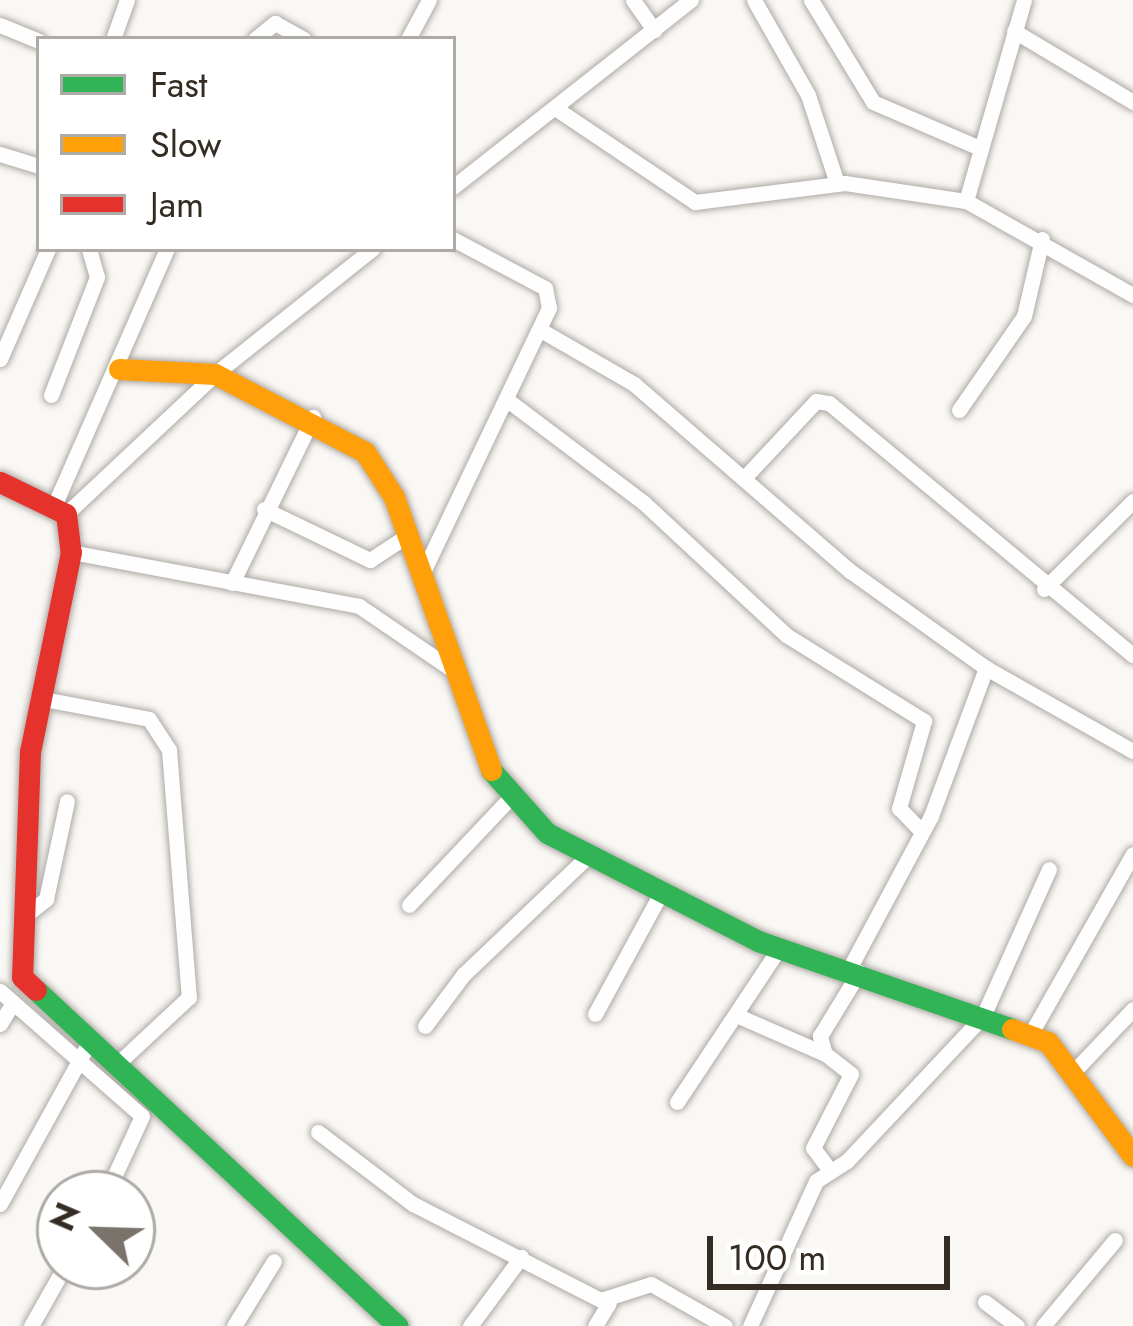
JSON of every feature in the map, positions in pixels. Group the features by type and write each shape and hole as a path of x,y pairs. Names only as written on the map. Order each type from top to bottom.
{"street":[{"path":"114,36 127,0"},
{"path":"410,36 429,0"},
{"path":"633,0 654,30"},
{"path":"456,185 691,0"},
{"path":"754,0 808,95 837,183"},
{"path":"811,0 873,102 980,148"},
{"path":"966,200 1024,0"},
{"path":"259,36 275,23 299,36"},
{"path":"0,25 36,40"},
{"path":"1014,31 1133,102"},
{"path":"555,108 695,202 837,183 966,200 1042,239 1133,295"},
{"path":"0,154 36,165"},
{"path":"958,410 1024,316 1042,239"},
{"path":"422,574 544,332 544,289 456,241"},
{"path":"0,359 47,252"},
{"path":"51,395 97,277 90,252"},
{"path":"119,1170 144,1126 22,977 22,918 38,698 71,552 60,510 166,252"},
{"path":"60,510 214,374 368,252"},
{"path":"544,332 634,384 883,597 986,668 1133,751"},
{"path":"119,369 214,374 313,417 381,471 422,574 449,668 509,799 589,855 780,947 1030,1035 1075,1070 1096,1115 1133,1156"},
{"path":"744,478 822,400 1044,589 1133,655"},
{"path":"510,402 644,503 786,635 924,721 899,808 922,832"},
{"path":"232,583 264,509 313,417"},
{"path":"0,482 60,510"},
{"path":"1044,589 1133,501"},
{"path":"264,509 370,560 408,535"},
{"path":"71,552 359,606 449,668"},
{"path":"825,1054 820,1036 922,832 986,668"},
{"path":"38,698 149,719 169,750 172,884 189,997 115,1066"},
{"path":"410,905 509,799"},
{"path":"22,918 46,898 68,801"},
{"path":"1030,1035 1133,854"},
{"path":"425,1026 463,975 589,855"},
{"path":"750,1326 829,1169 983,1016 1049,869"},
{"path":"595,1014 661,893"},
{"path":"677,1102 780,947"},
{"path":"0,1024 6,997 84,1052 115,1066 398,1326"},
{"path":"1075,1070 1133,1009"},
{"path":"736,1015 825,1054 851,1074 813,1148 829,1169"},
{"path":"0,1204 84,1052"},
{"path":"317,1132 413,1204 609,1303"},
{"path":"1043,1326 1115,1240"},
{"path":"470,1326 521,1257"},
{"path":"234,1326 274,1261"},
{"path":"596,1326 609,1303 651,1284 718,1324"},
{"path":"31,1326 51,1290"},
{"path":"985,1302 1017,1326"}],"traffic: fast":[{"path":"491,770 547,833 758,941 1012,1029"},
{"path":"36,990 398,1326"}],"traffic: slow":[{"path":"119,369 215,374 365,452 394,497 491,770"},
{"path":"1012,1029 1048,1042 1133,1156"}],"traffic: jam":[{"path":"0,482 66,514 71,552 30,751 22,977 36,990"}]}
